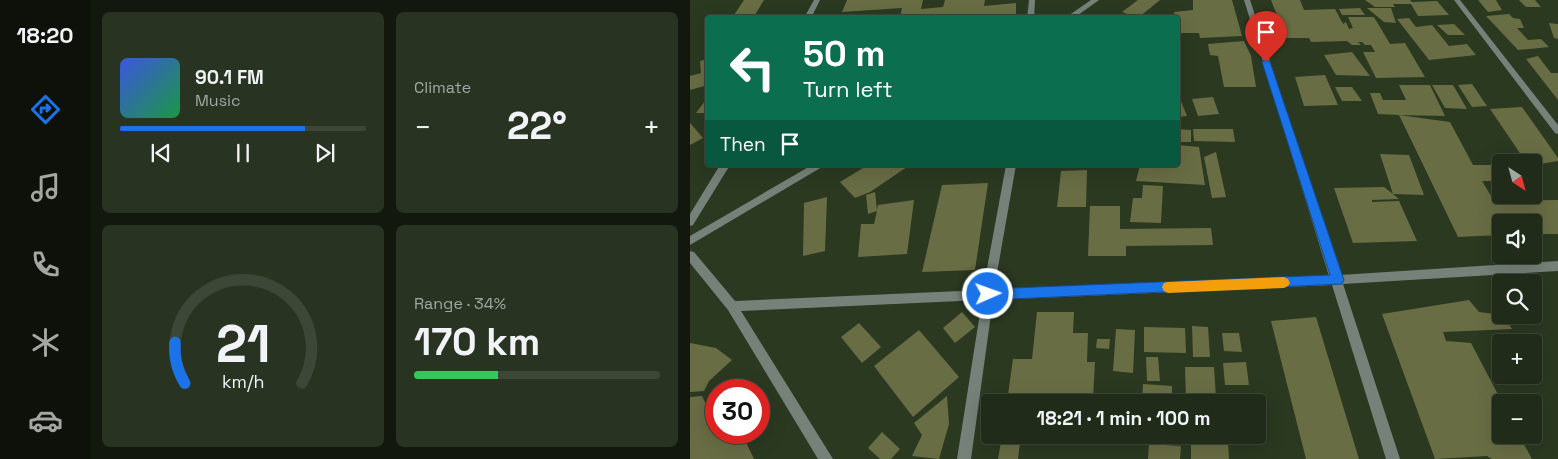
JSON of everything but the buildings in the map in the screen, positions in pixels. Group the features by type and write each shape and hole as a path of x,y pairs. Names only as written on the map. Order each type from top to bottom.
{"street":[{"path":"809,15 817,0"},
{"path":"1030,15 1032,0"},
{"path":"1073,15 1096,0"},
{"path":"1248,0 1270,77 1338,280 1393,459"},
{"path":"1457,0 1558,131"},
{"path":"690,222 724,167"},
{"path":"690,241 816,167"},
{"path":"964,459 988,294 1010,167"},
{"path":"690,255 732,306 826,459"},
{"path":"732,306 1338,280 1558,266"}],"slow traffic":[{"path":"1168,287 1284,283"}],"route":[{"path":"988,294 1338,280 1266,62"}]}
